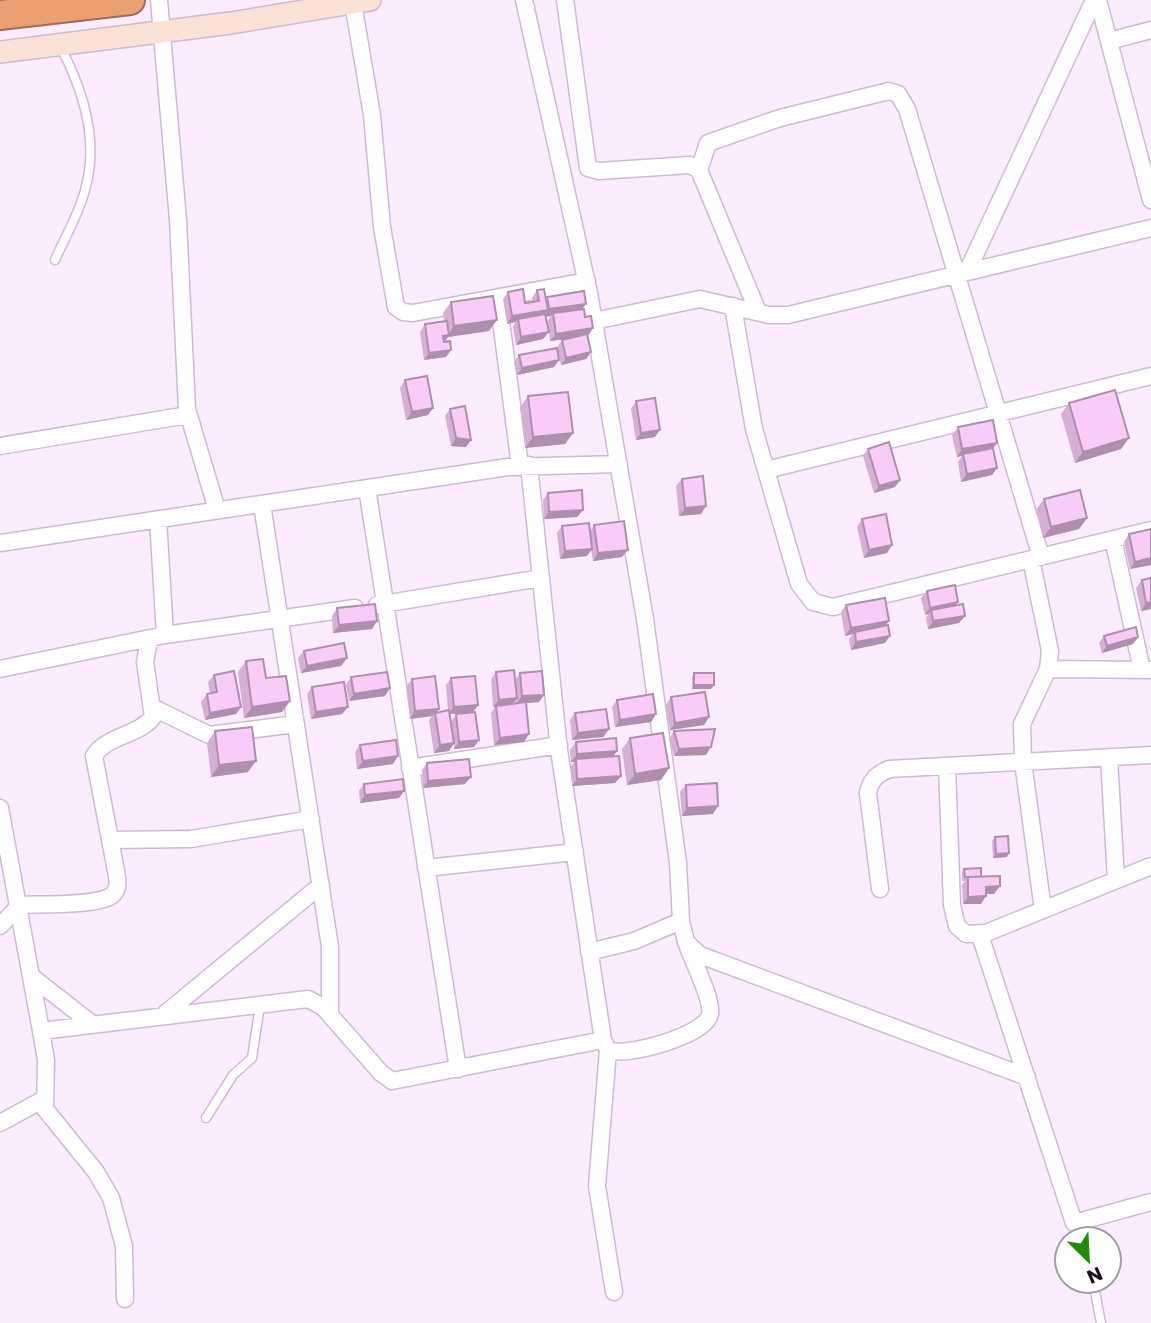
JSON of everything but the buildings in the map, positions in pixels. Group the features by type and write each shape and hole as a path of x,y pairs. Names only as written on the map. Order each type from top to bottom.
{"highway":[{"path":"0,15 130,0"}],"main road":[{"path":"0,52 362,1"}],"street":[{"path":"159,0 178,220 188,415 217,510"},
{"path":"41,1031 261,1002 308,999 330,1015 391,1081 606,1045 623,1053 658,1045 696,1030 708,1019 710,1008 686,942 681,920 678,863 645,619 587,281 524,0"},
{"path":"565,0 588,168 599,171 690,165 699,170 758,312"},
{"path":"962,274 1096,0"},
{"path":"1096,0 1151,200"},
{"path":"362,1 392,300 403,312 413,313 587,281"},
{"path":"1109,41 1151,30"},
{"path":"699,170 708,143 737,132 889,91 898,94 907,109 962,274 1036,558 1050,651 1048,669 1022,724 1023,762 1043,910"},
{"path":"594,321 690,300 788,316 1151,228"},
{"path":"498,298 541,579 559,745 589,951 606,1045 597,1186 614,1293"},
{"path":"733,306 752,423 765,470 799,584 805,595 822,607 832,607 1151,530"},
{"path":"765,470 1151,376"},
{"path":"0,446 188,415"},
{"path":"0,543 524,466 619,464"},
{"path":"367,488 458,1069"},
{"path":"262,504 331,958 330,1015"},
{"path":"158,519 165,635"},
{"path":"1048,669 1147,670 1113,539"},
{"path":"0,669 165,635 280,621 541,579"},
{"path":"0,926 20,905 101,900 114,895 118,883 94,756 104,745 149,722 154,708 146,668 149,640"},
{"path":"154,708 209,735 296,724"},
{"path":"411,768 559,745"},
{"path":"880,889 868,793 870,782 889,769 1151,755"},
{"path":"1109,757 1116,880"},
{"path":"947,766 954,917 966,934 980,934 1151,866"},
{"path":"0,808 20,905 41,1031 46,1077 44,1099 51,1119 96,1172 111,1198 124,1246 125,1299"},
{"path":"110,840 191,839 311,819"},
{"path":"426,868 575,852"},
{"path":"165,1014 320,885"},
{"path":"589,951 634,941 681,920"},
{"path":"980,934 1075,1225"},
{"path":"686,942 700,955 1027,1077"},
{"path":"32,977 91,1023"},
{"path":"0,1123 44,1099"},
{"path":"1092,1225 1151,1202"}],"lane":[{"path":"55,260 85,190 90,156 87,116 76,77 60,45"},
{"path":"206,1118 233,1074 252,1058 261,1002"},
{"path":"1096,1295 1101,1323"}]}
